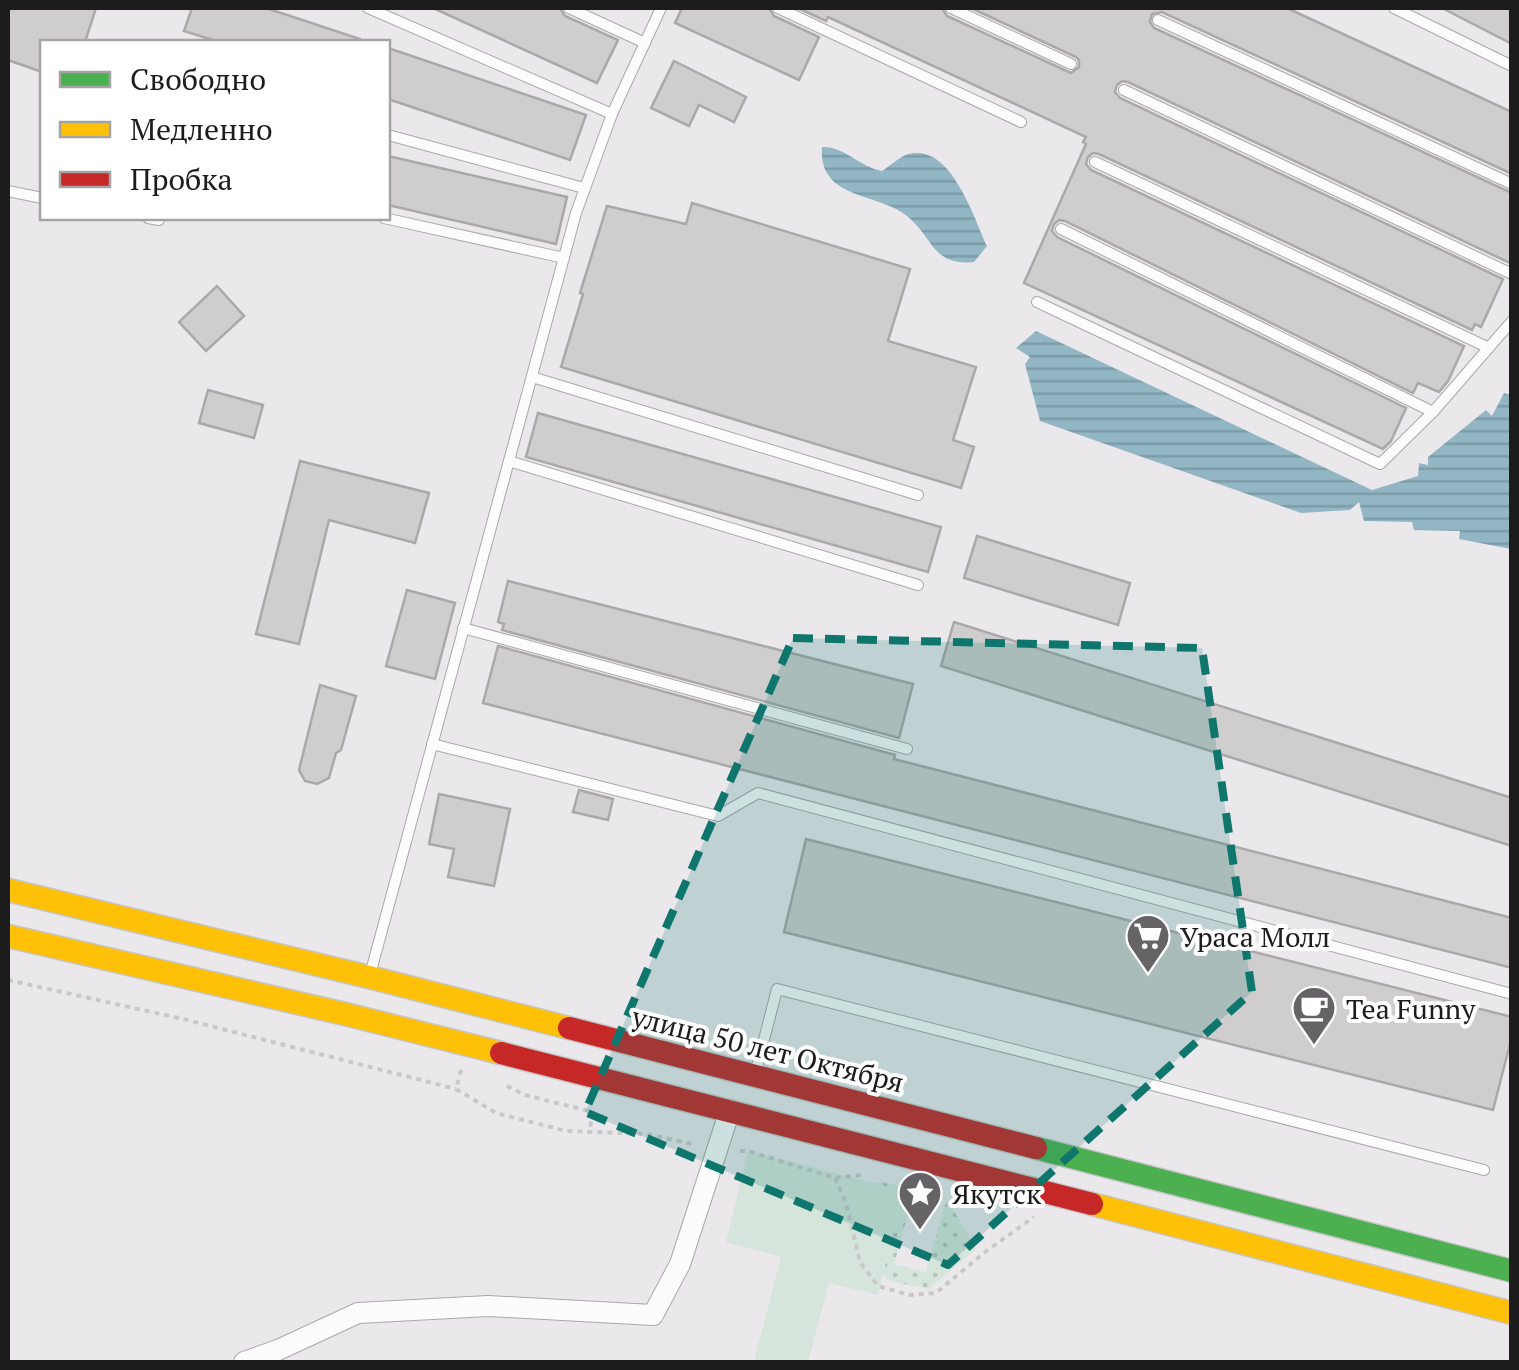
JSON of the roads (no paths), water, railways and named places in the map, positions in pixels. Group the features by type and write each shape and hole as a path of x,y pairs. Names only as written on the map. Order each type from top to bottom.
{"main road":[{"name":"улица 50 лет Октября","path":"8,890 369,977 1512,1271"},
{"path":"8,936 730,1110 1512,1313"}],"street":[{"path":"244,1362 358,1313 488,1306 653,1314 680,1264 730,1110"}],"lane":[{"path":"368,8 612,114"},
{"path":"569,8 644,43"},
{"path":"369,977 584,188 612,114 661,8"},
{"path":"778,8 1021,122"},
{"path":"951,8 1071,64"},
{"path":"1394,8 1512,66"},
{"path":"1158,20 1512,184"},
{"path":"1124,90 1512,274"},
{"path":"390,136 584,188"},
{"path":"1095,162 1487,347"},
{"path":"8,192 40,198"},
{"path":"390,219 564,258"},
{"path":"1060,229 1433,412"},
{"path":"1037,302 1380,464 1433,412 1512,321"},
{"path":"532,377 918,495"},
{"path":"509,461 918,585"},
{"path":"464,628 907,749"},
{"path":"432,744 718,816 758,793 1512,994"},
{"path":"755,1076 778,988 1484,1170"}],"water":[{"path":"822,147 838,150 882,171 909,154 924,154 937,160 959,185 987,246 974,262 950,260 941,255 907,216 839,186 823,164"},
{"path":"1036,331 1372,490 1418,476 1419,463 1428,465 1428,457 1486,410 1492,416 1504,393 1511,395 1511,549 1459,539 1460,531 1414,530 1412,522 1364,521 1359,502 1350,510 1301,513 1040,421 1025,364 1030,357 1016,348"}],"place":[{"name":"Ураса Молл","path":"1148,974"},
{"name":"Tea Funny","path":"1314,1046"},
{"name":"Якутск","path":"920,1231"}]}
